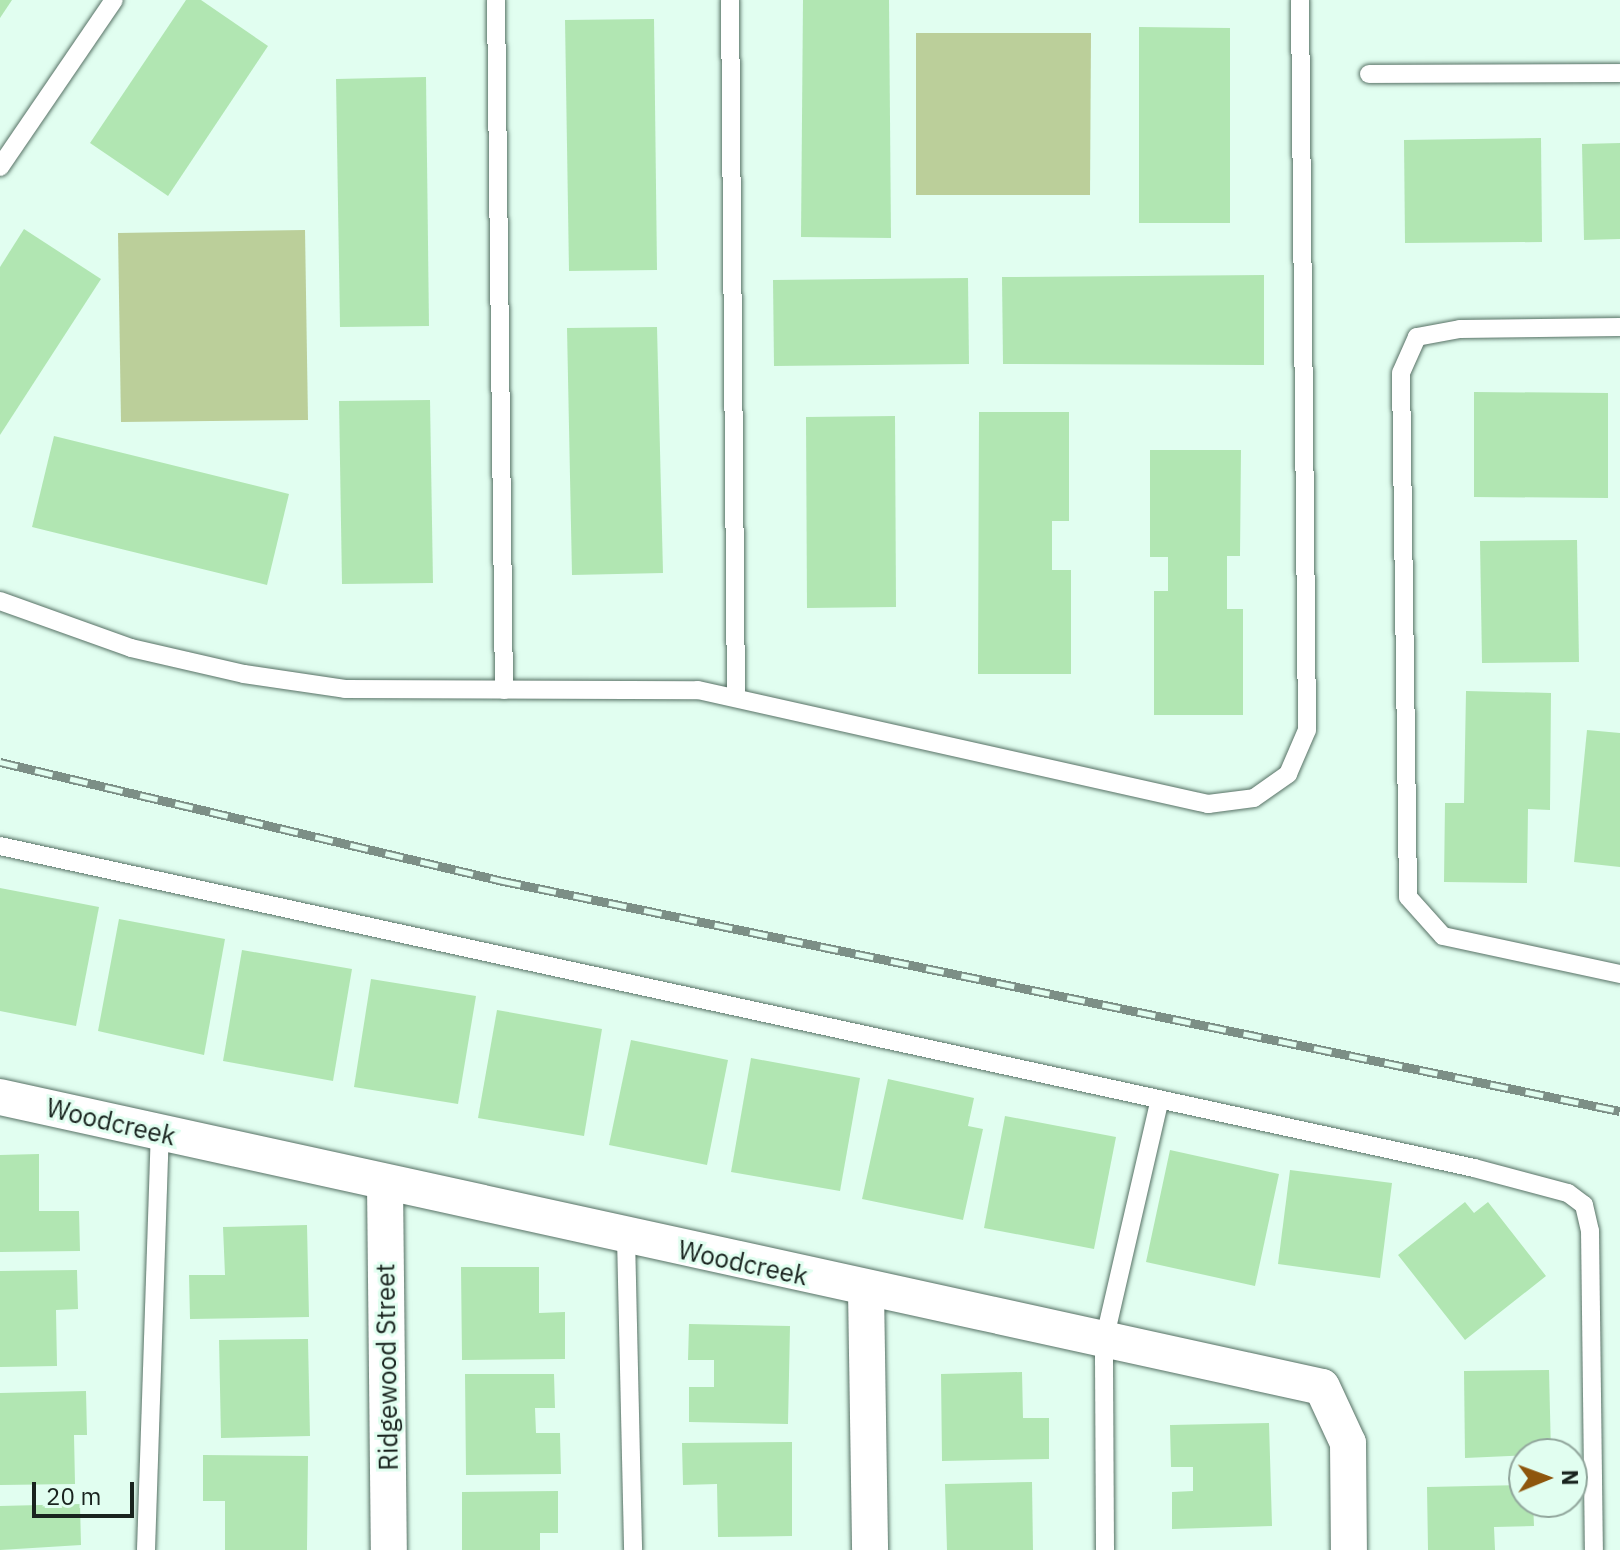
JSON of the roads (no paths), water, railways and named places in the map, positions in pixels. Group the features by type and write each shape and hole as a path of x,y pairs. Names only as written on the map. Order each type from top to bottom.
{"street":[{"name":"Woodcreek","path":"0,1097 866,1290 1322,1387 1339,1414 1348,1443 1349,1550"},
{"name":"Ridgewood Street","path":"385,1184 389,1550"},
{"path":"866,1290 870,1550"}],"lane":[{"path":"0,167 114,0"},
{"path":"496,0 504,690"},
{"path":"730,0 736,697"},
{"path":"0,601 131,648 244,674 345,689 698,690 1208,804 1254,798 1288,774 1307,730 1300,0"},
{"path":"1369,74 1620,73"},
{"path":"1620,327 1460,329 1417,337 1401,373 1408,897 1443,936 1620,974"},
{"path":"0,846 369,923 1159,1102 1474,1168 1568,1193 1584,1205 1592,1280 1594,1550"},
{"path":"1105,1550 1104,1341 1159,1102"},
{"path":"146,1550 160,1133"},
{"path":"626,1237 633,1550"}],"railway":[{"path":"0,762 503,881 1620,1111"}]}
